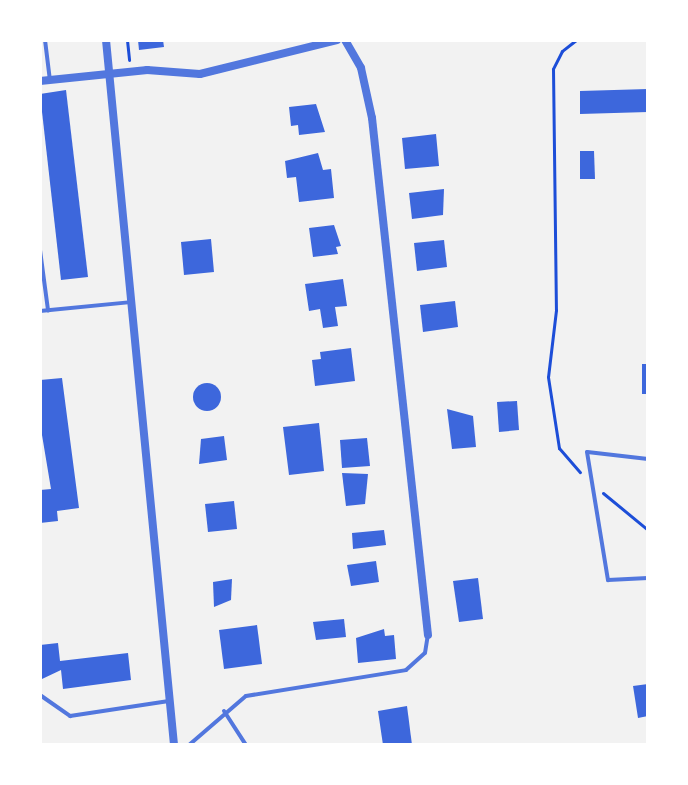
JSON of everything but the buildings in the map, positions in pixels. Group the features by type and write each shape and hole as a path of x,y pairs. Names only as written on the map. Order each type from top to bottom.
{"street":[{"path":"106,40 174,745"},
{"path":"45,81 130,72 200,74 282,57 321,41 337,40"},
{"path":"345,40 361,68 372,118 428,635"}],"lane":[{"path":"45,40 45,81"},
{"path":"40,250 48,310"},
{"path":"40,311 131,302"},
{"path":"648,459 587,452 608,580 648,578"},
{"path":"189,745 224,711 258,693 406,670 425,653 428,635"},
{"path":"40,695 70,716 169,701"},
{"path":"224,711 246,745"}],"path":[{"path":"127,40 130,72"},
{"path":"576,40 562,51 553,69 556,310 548,377 559,448 590,480"},
{"path":"597,486 648,530"}]}
